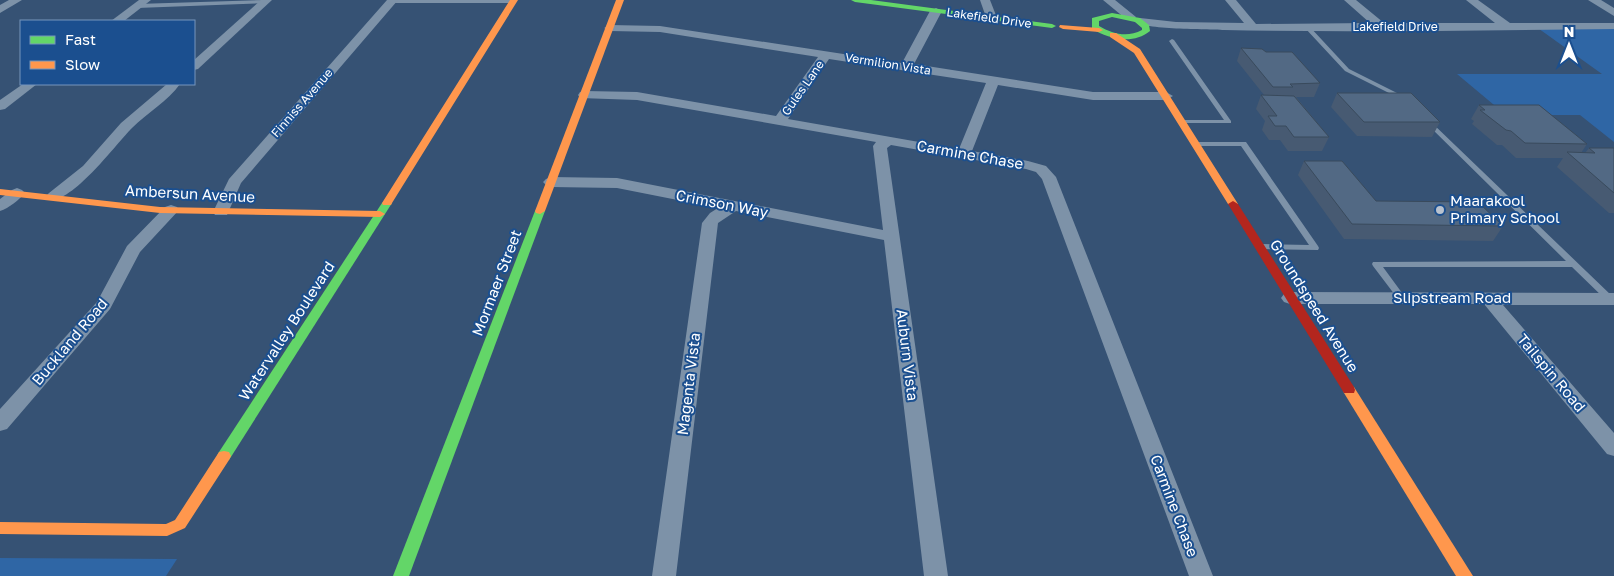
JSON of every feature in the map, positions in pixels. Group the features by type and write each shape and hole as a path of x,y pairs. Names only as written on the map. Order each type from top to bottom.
{"street":[{"path":"0,10 17,0"},
{"name":"Mormaer Street","path":"401,576 620,0"},
{"name":"Lakefield Drive","path":"855,0 1058,26 1100,22 1139,26 1253,27 1614,26"},
{"path":"985,0 991,18"},
{"path":"1230,0 1253,27"},
{"path":"1349,0 1380,26"},
{"path":"1471,0 1507,26"},
{"path":"1593,0 1614,13"},
{"path":"195,65 266,1"},
{"name":"Finniss Avenue","path":"221,212 234,182 392,1"},
{"name":"Watervalley Boulevard","path":"0,528 167,530 180,524 380,214 514,1"},
{"path":"1109,2 1139,26 1130,37 1113,35 1100,22 1109,2"},
{"path":"118,20 142,3"},
{"path":"906,67 936,11"},
{"path":"1137,51 1139,26"},
{"name":"Vermilion Vista","path":"610,28 660,29 1093,96 1166,96"},
{"name":"Groundspeed Avenue","path":"1113,35 1137,51 1261,247 1290,298 1466,576"},
{"name":"Gules Lane","path":"780,121 826,55"},
{"path":"964,154 994,80"},
{"path":"0,106 30,85"},
{"path":"54,196 88,169 126,126 173,85"},
{"name":"Carmine Chase","path":"585,95 637,96 1028,164 1041,169 1049,177 1201,576"},
{"name":"Auburn Vista","path":"890,140 880,146 936,576"},
{"name":"Crimson Way","path":"551,182 617,183 879,234 891,234"},
{"name":"Ambersun Avenue","path":"0,192 54,196 127,208 221,212 380,214"},
{"path":"0,206 17,193"},
{"name":"Magenta Vista","path":"664,576 710,223 715,216 736,206"},
{"name":"Buckland Road","path":"0,424 104,305 133,250 171,210"},
{"name":"Slipstream Road","path":"1290,298 1611,298"},
{"name":"Tailspin Road","path":"1488,298 1614,448"}],"lane":[{"path":"142,3 266,1"},
{"path":"392,1 514,1"},
{"path":"1307,27 1347,70 1363,80 1390,90 1406,101"},
{"path":"1172,40 1228,122 1182,122"},
{"path":"1420,115 1611,298"},
{"path":"1196,144 1243,144 1315,248 1261,247"},
{"path":"1401,297 1376,264 1574,264"}],"shaded area":[{"path":"1535,26 1614,27 1614,142 1580,115 1506,115 1457,74 1602,74"},
{"path":"0,558 177,559 166,576 0,576"}],"building":[{"path":"1241,48 1262,49 1266,52 1292,52 1320,83 1290,84 1293,87 1273,87"},
{"path":"1337,93 1411,93 1440,122 1364,122"},
{"path":"1261,95 1294,96 1329,137 1294,137 1286,126 1275,126 1268,116 1277,116"},
{"path":"1479,105 1539,105 1587,144 1525,143 1480,110 1485,110"},
{"path":"1589,148 1614,148 1614,193 1567,152 1595,153"},
{"path":"1304,161 1342,161 1376,201 1478,202 1503,226 1352,224"}],"traffic: fast":[{"path":"855,0 1052,26"},
{"path":"1112,15 1137,20 1146,27 1146,31 1133,36 1120,37 1095,27 1095,20 1112,15"},
{"path":"224,456 387,203"},
{"path":"401,576 540,211"}],"traffic: slow":[{"path":"387,203 514,0"},
{"path":"540,211 620,0"},
{"path":"1063,27 1099,30"},
{"path":"1113,35 1137,51 1233,204"},
{"path":"0,192 160,210 380,214"},
{"path":"1349,390 1465,576"},
{"path":"0,528 167,530 180,524 224,456"}],"traffic: jam":[{"path":"1233,204 1349,390"}],"place":[{"name":"Maarakool Primary School","path":"1440,210"}]}
